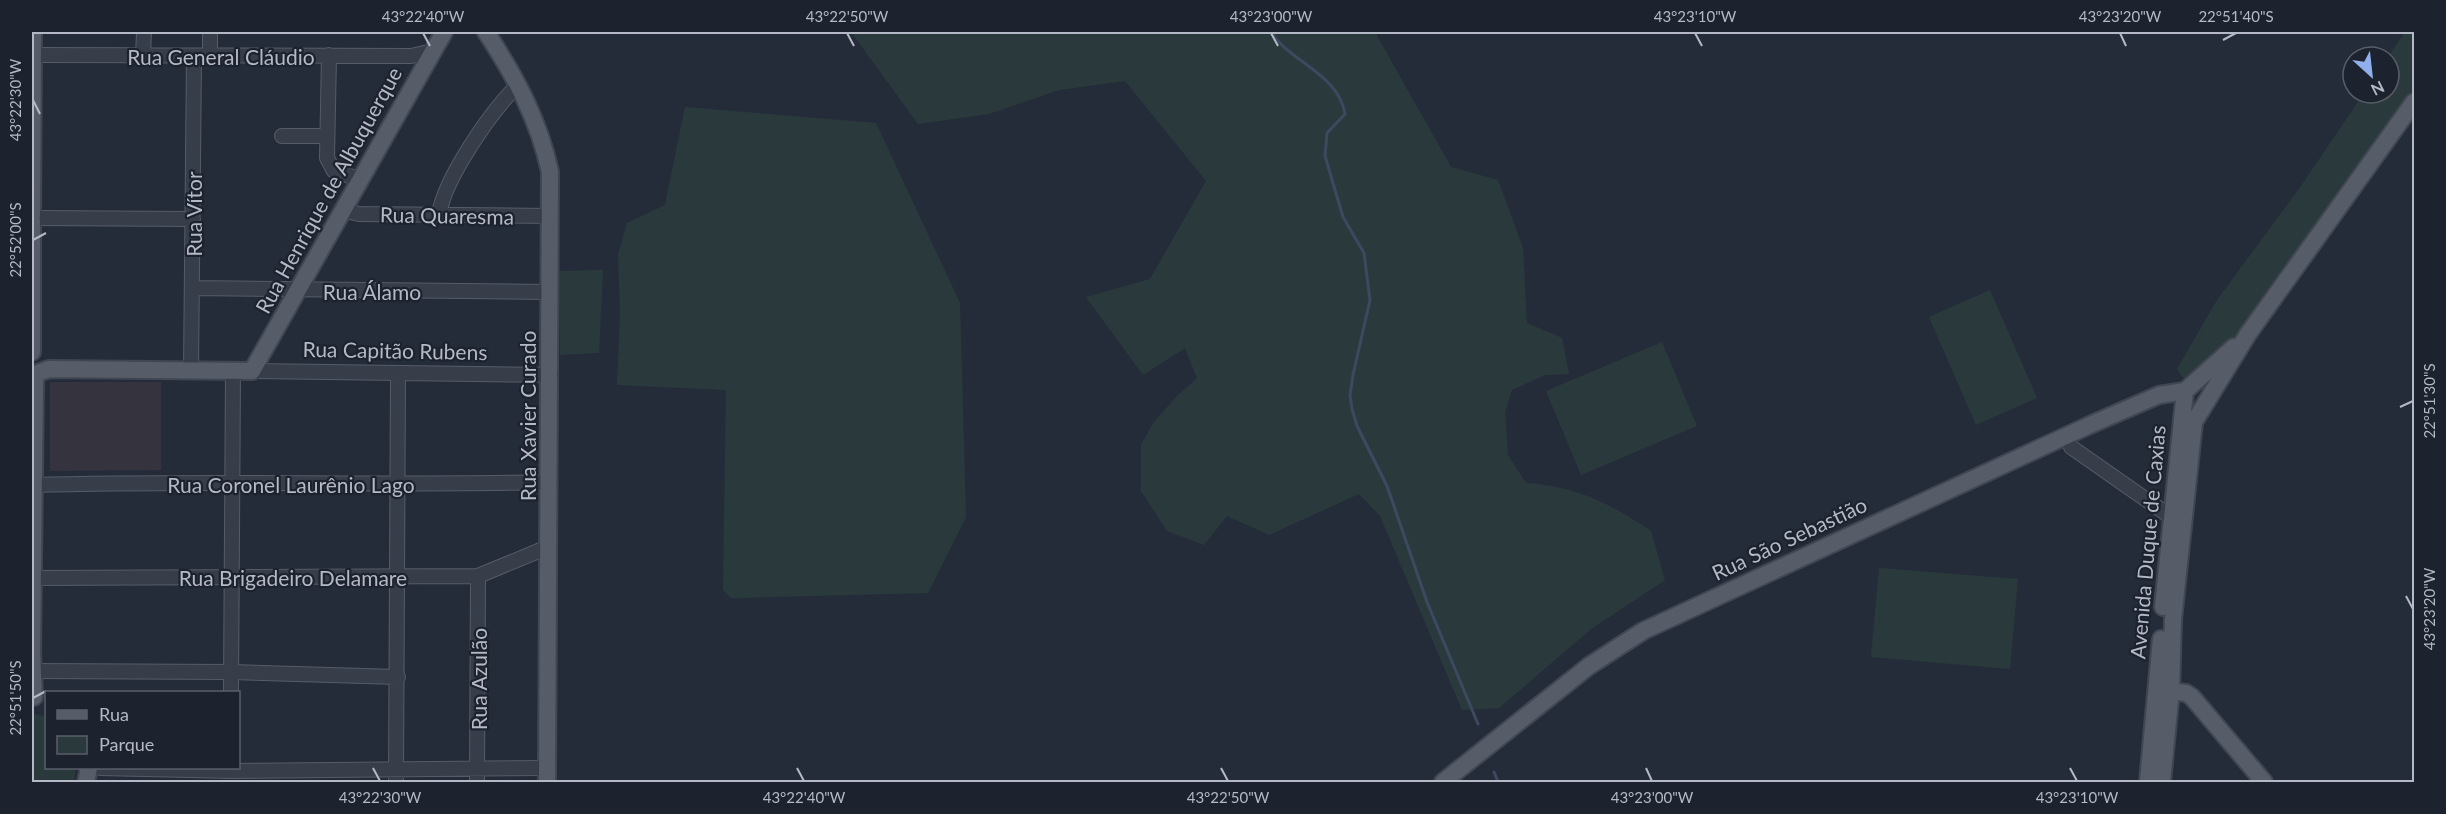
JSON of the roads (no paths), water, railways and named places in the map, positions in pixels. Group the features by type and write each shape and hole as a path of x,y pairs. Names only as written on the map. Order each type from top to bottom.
{"main road":[{"path":"32,352 33,32"},
{"name":"Rua Henrique de Albuquerque","path":"252,371 358,179 444,32"},
{"name":"Rua Xavier Curado","path":"473,32 503,60"},
{"name":"Rua Xavier Curado","path":"486,32 518,85 542,137 550,172 551,375 547,775"},
{"name":"Avenida Duque de Caxias","path":"2148,783 2173,620 2194,422 2248,334 2415,102"},
{"name":"Avenida Duque de Caxias","path":"2162,783 2171,517 2185,391 2248,334"},
{"name":"Rua Capitão Rubens","path":"33,485 34,378 38,373 49,369 252,371"},
{"path":"2175,376 2192,407 2194,422"},
{"name":"Rua São Sebastião","path":"1443,783 1589,666 1643,631 1766,575 1815,549 2098,421 2166,392 2185,391"},
{"path":"33,485 32,671 38,699"},
{"path":"2164,690 2192,697 2264,783"}],"street":[{"path":"143,56 144,32"},
{"path":"210,32 210,57"},
{"name":"Rua General Cláudio","path":"32,55 411,56 433,51"},
{"path":"329,56 327,158 334,171 358,179"},
{"path":"411,56 418,63 421,72"},
{"name":"Rua Vítor","path":"191,371 194,57"},
{"path":"439,214 447,189 486,122 499,103 518,85"},
{"path":"282,136 327,136"},
{"name":"Rua Quaresma","path":"342,210 359,214 551,216"},
{"path":"32,218 193,219"},
{"name":"Rua Álamo","path":"193,288 296,291 550,292"},
{"name":"Rua Capitão Rubens","path":"263,353 274,372"},
{"path":"231,691 235,482 233,371"},
{"name":"Rua Capitão Rubens","path":"252,371 551,375"},
{"path":"396,783 399,575 398,373"},
{"path":"2071,447 2171,517"},
{"name":"Rua Coronel Laurênio Lago","path":"33,485 235,482 399,485 550,482"},
{"name":"Rua Brigadeiro Delamare","path":"32,578 478,576 548,547"},
{"name":"Rua Azulão","path":"477,783 478,576"},
{"path":"32,671 231,672 398,677"},
{"path":"122,769 233,774 396,768 477,768 547,775"}],"waterway":[{"path":"1271,32 1290,52 1324,78 1341,100 1345,114 1327,133 1325,156 1343,217 1364,253 1370,300 1353,375 1350,395 1352,409 1357,426 1387,486 1427,602 1478,724"},
{"path":"1494,772 1498,782"}]}
